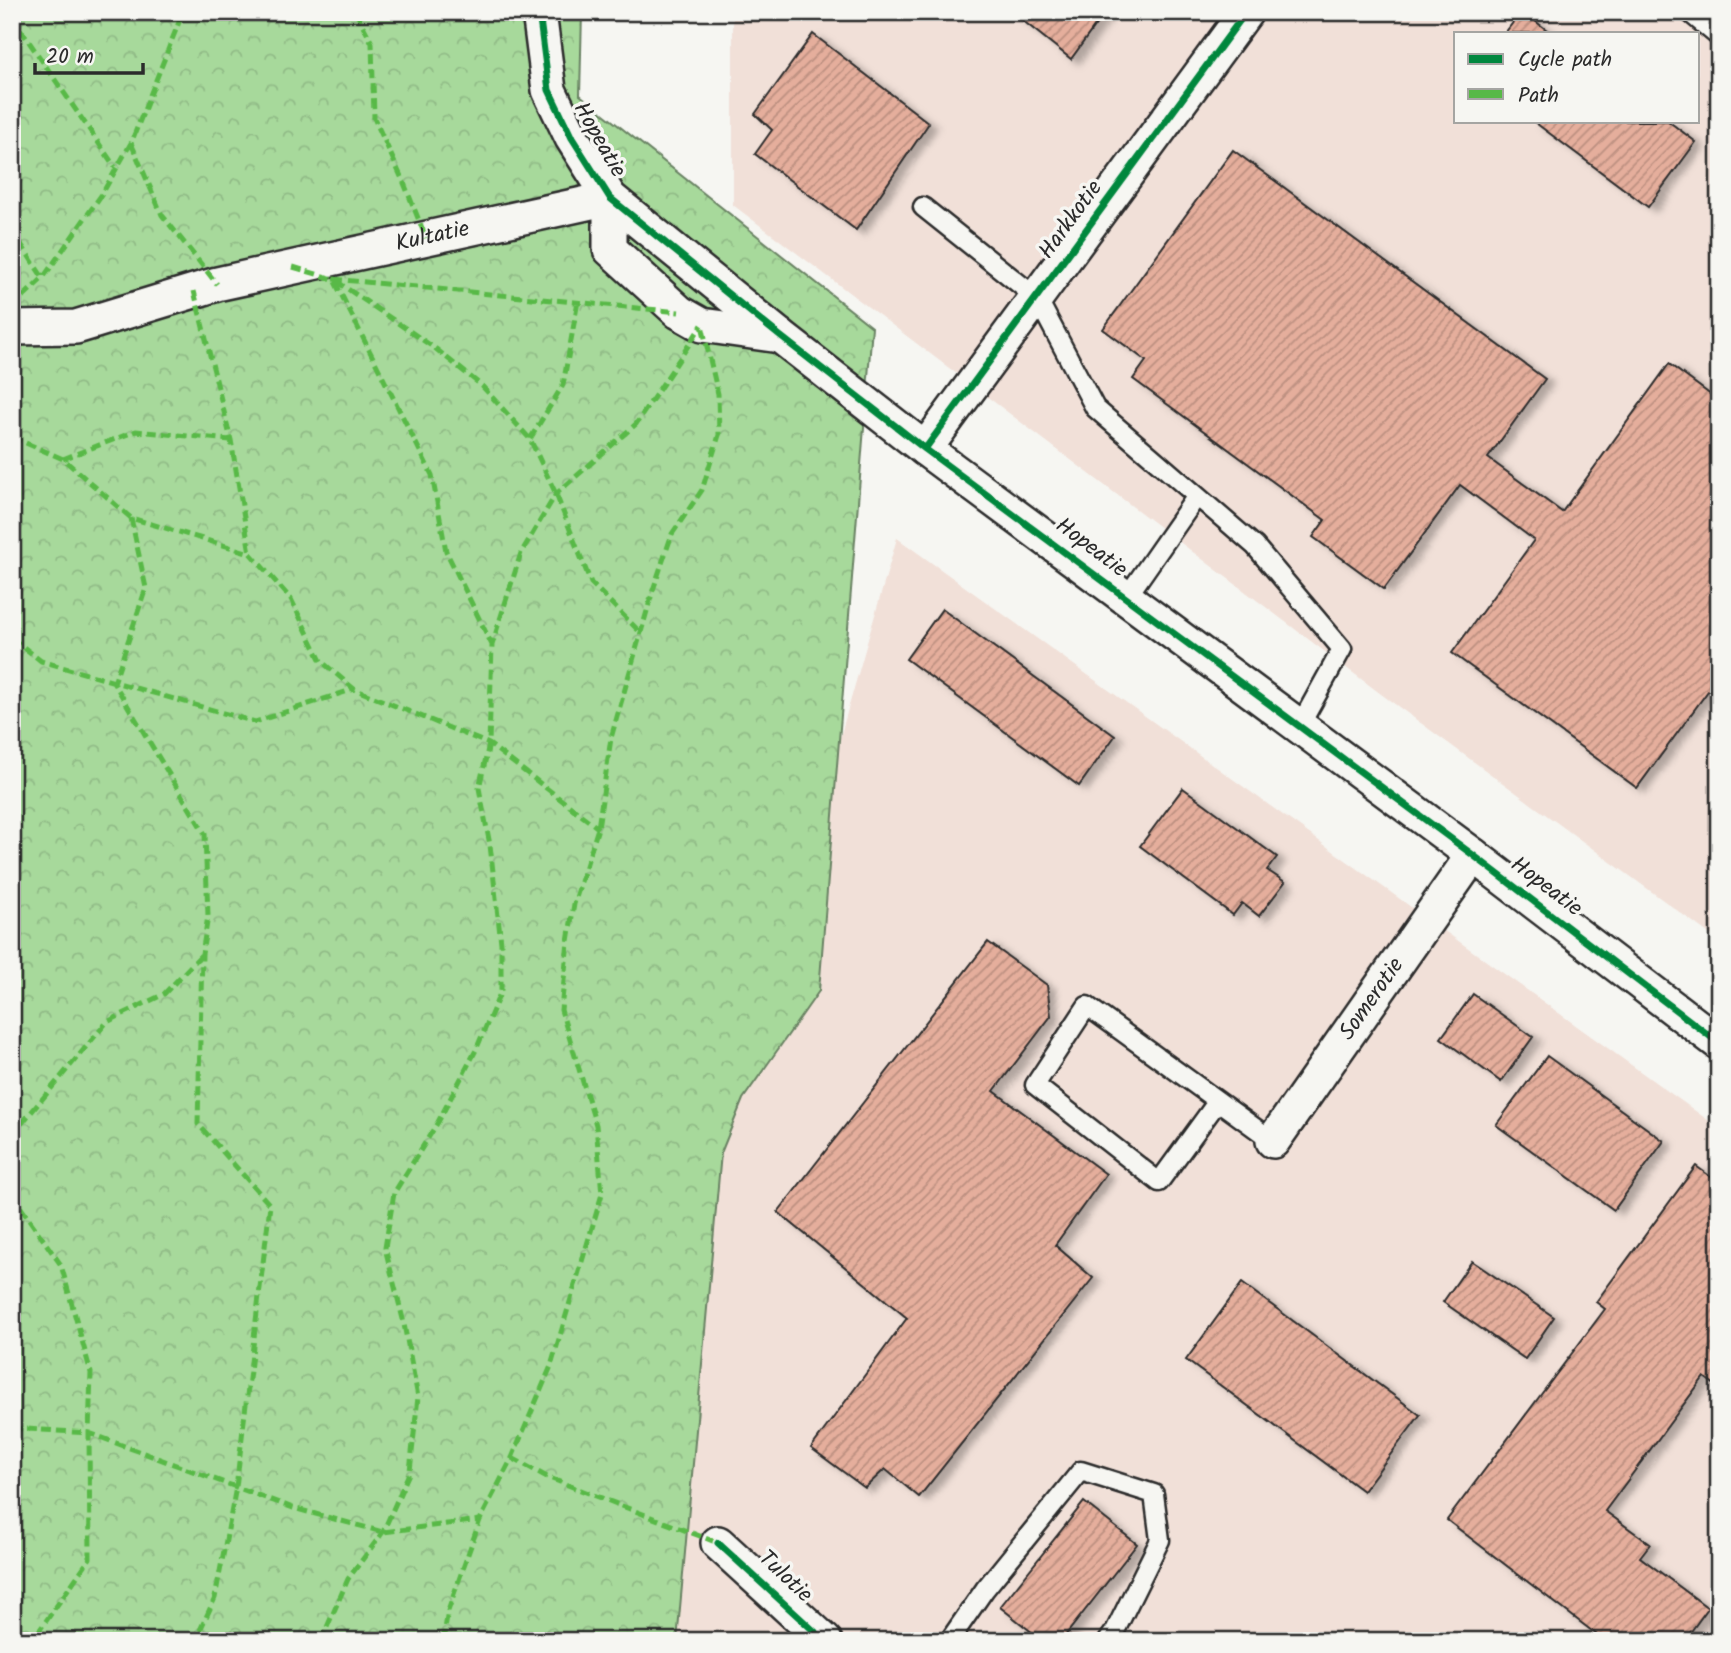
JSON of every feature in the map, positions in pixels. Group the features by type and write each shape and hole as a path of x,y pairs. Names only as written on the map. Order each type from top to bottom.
{"street":[{"name":"Hopeatie","path":"539,12 549,90 572,138 610,198 925,449 1473,855 1719,1043"},
{"name":"Harkkotie","path":"925,449 1246,12"},
{"name":"Kultatie","path":"12,328 76,327 217,284 610,198"},
{"path":"610,198 610,249 679,312 702,325 780,336"},
{"name":"Somerotie","path":"1273,1141 1473,855"},
{"name":"Tulotie","path":"718,1543 825,1641"}],"lane":[{"path":"1689,12 1719,37"},
{"path":"923,206 1037,298 1095,408 1255,546 1342,649 1299,727"},
{"path":"1126,598 1197,495"},
{"path":"1218,1101 1159,1182 1034,1085 1087,1006 1218,1101 1273,1141"},
{"path":"949,1641 985,1589 1082,1471 1154,1494 1160,1540 1115,1632 1108,1641"}],"shaded area":[{"path":"733,12 1719,12 1719,941 1381,694 733,205"},
{"path":"897,538 1719,1128 1719,1641 677,1641 721,1153"}],"green space":[{"path":"12,12 582,12 580,95 872,327 819,991 743,1099 721,1153 677,1641 12,1641"}],"building":[{"path":"1012,12 1105,12 1071,59"},
{"path":"1523,12 1550,32 1506,32"},
{"path":"813,34 929,123 856,230 755,154 772,130 755,114"},
{"path":"1534,122 1669,122 1696,142 1648,207"},
{"path":"1233,150 1545,379 1488,458 1562,512 1669,364 1719,401 1719,676 1637,788 1452,653 1534,540 1460,485 1384,589 1313,537 1325,520 1133,379 1146,361 1103,329"},
{"path":"942,609 1115,736 1079,786 906,659"},
{"path":"1183,788 1277,857 1267,870 1285,882 1259,916 1242,903 1233,915 1140,846"},
{"path":"988,942 1047,985 1051,1016 994,1091 1106,1174 1055,1245 1093,1278 919,1497 885,1469 865,1488 811,1448 907,1318 778,1212"},
{"path":"1473,994 1533,1037 1501,1082 1441,1038"},
{"path":"1547,1056 1664,1141 1614,1210 1496,1125"},
{"path":"1696,1166 1719,1183 1719,1388 1704,1377 1605,1511 1650,1544 1640,1557 1708,1608 1684,1641 1605,1641 1447,1520 1605,1309 1596,1302"},
{"path":"1472,1261 1554,1317 1525,1359 1443,1302"},
{"path":"1242,1283 1420,1415 1363,1491 1186,1360"},
{"path":"1084,1502 1137,1544 1061,1641 1043,1641 1000,1607"}],"marked path":[{"path":"12,307 43,278 102,194 131,143 183,12"},
{"path":"356,12 372,43 374,118 426,238"},
{"path":"12,17 115,167"},
{"path":"131,143 162,215 217,284"},
{"path":"12,230 43,278"},
{"path":"293,267 333,279 436,349 482,386 530,439 556,494 591,583 641,633"},
{"path":"333,279 679,312"},
{"path":"335,282 432,475 446,551 492,645"},
{"path":"194,291 231,440 250,553"},
{"path":"530,439 563,385 578,301"},
{"path":"321,1641 348,1579 383,1532 410,1471 418,1397 403,1319 385,1248 394,1193 438,1122 476,1050 501,991 501,943 490,845 479,788 489,744 492,645 521,553 556,494 636,424 702,325"},
{"path":"443,1641 448,1611 480,1520 512,1458 551,1366 602,1194 596,1125 561,1010 568,941 574,904 598,828 611,738 653,590 672,534 702,490 719,435 718,394 702,325"},
{"path":"63,459 136,431 231,440"},
{"path":"12,437 63,459 131,518 250,553 291,599 321,661 354,689 489,744 598,828"},
{"path":"131,518 146,588 114,683 205,834 208,916 202,954 198,1124 270,1205 236,1487 215,1598 195,1641"},
{"path":"12,638 41,661 255,722 354,689"},
{"path":"12,1135 107,1022 164,994 202,954"},
{"path":"12,1195 61,1265 91,1373 90,1558 32,1641"},
{"path":"12,1428 89,1433 293,1508 383,1532 480,1520"},
{"path":"512,1458 547,1477 718,1543"}],"cycle path":[{"path":"539,12 549,90 572,138 610,198 925,449 1473,855 1719,1043"},
{"path":"925,449 1246,12"},
{"path":"718,1543 825,1641"}]}
